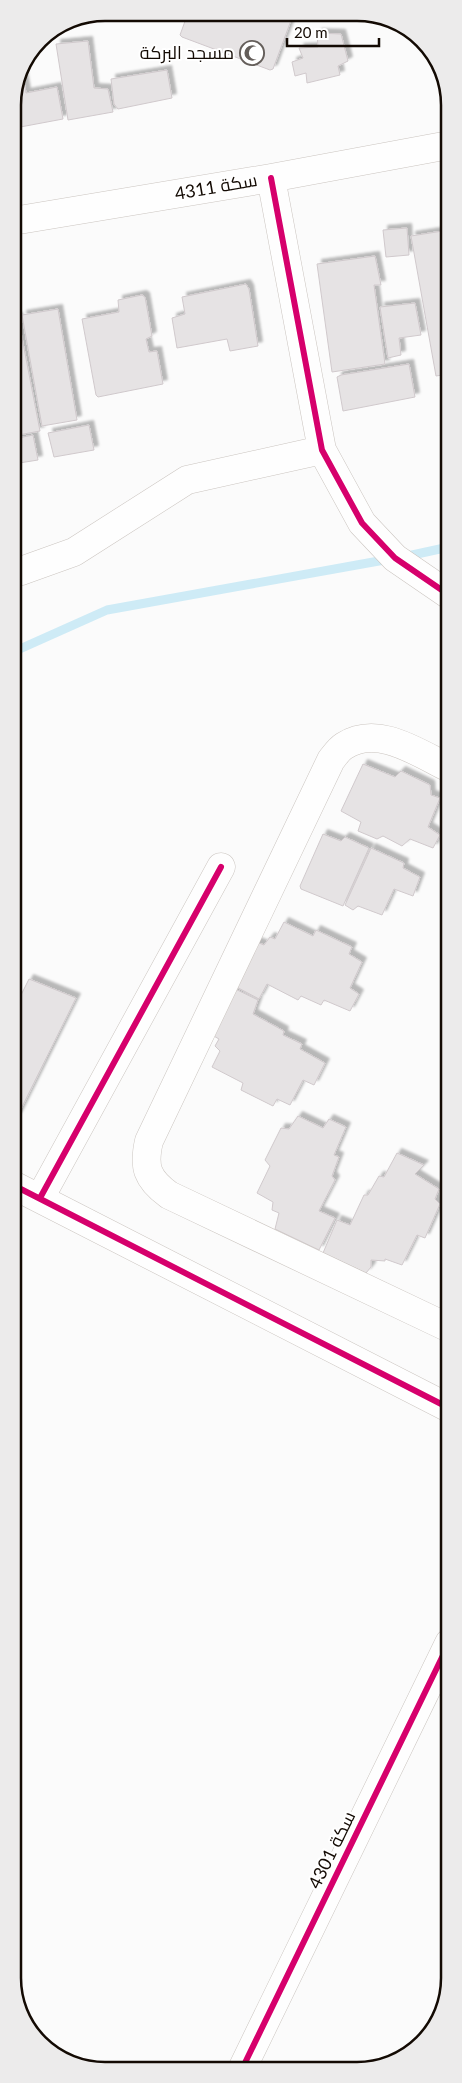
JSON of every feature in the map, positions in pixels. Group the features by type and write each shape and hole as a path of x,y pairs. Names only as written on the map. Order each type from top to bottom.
{"street":[{"name":"سكة 4311","path":"21,220 271,178 441,146"},
{"path":"271,178 322,450 362,523 395,558 441,590"},
{"path":"21,571 74,552 187,480 322,450"},
{"path":"441,764 396,742 378,737 360,738 343,746 331,760 149,1141 145,1157 148,1172 156,1185 169,1195 441,1324"},
{"path":"40,1198 221,867"},
{"path":"21,1189 441,1404"},
{"name":"سكة 4301","path":"245,2062 441,1659"}],"building":[{"name":"مسجد البركة","path":"185,21 291,21 273,69 270,70 180,35"},
{"path":"317,33 341,34 348,61 338,66 340,75 307,83 306,73 295,76 292,62 303,58 299,48 318,47"},
{"path":"88,41 94,88 108,89 113,112 68,120 56,44"},
{"path":"167,70 172,98 118,109 114,104 111,79"},
{"path":"24,83 26,93 57,87 63,119 21,127 21,100"},
{"path":"407,228 409,255 386,257 383,230"},
{"path":"441,231 441,375 436,376 411,236"},
{"path":"375,256 381,285 374,285 385,364 332,372 317,264"},
{"path":"246,284 249,289 258,346 230,351 227,339 177,348 172,318 185,314 182,297"},
{"path":"142,295 145,297 152,336 146,339 149,352 157,351 163,384 98,397 96,395 82,319 119,312 118,300"},
{"path":"415,303 421,335 399,338 401,355 388,358 380,307"},
{"path":"58,309 77,420 42,426 22,315"},
{"path":"21,333 40,431 21,435"},
{"path":"409,364 415,397 343,411 337,377"},
{"path":"89,425 94,450 54,457 48,433"},
{"path":"33,435 38,460 21,463 21,437"},
{"path":"363,764 395,777 401,771 430,785 431,795 440,798 428,827 440,835 433,848 410,839 402,846 383,836 377,839 358,831 361,822 341,811"},
{"path":"323,834 341,841 345,837 369,848 343,906 301,889 300,886"},
{"path":"371,848 404,863 403,868 420,877 413,896 394,889 382,915 358,906 353,910 345,905"},
{"path":"284,922 313,936 316,930 352,947 349,954 362,962 350,988 359,994 350,1011 324,1000 321,1005 301,996 298,1000 267,984 259,999 229,983 249,939 264,945 270,937 275,939"},
{"path":"29,979 76,998 21,1109 21,995"},
{"path":"227,985 258,1000 253,1014 284,1031 283,1035 302,1044 300,1049 325,1063 314,1085 303,1080 290,1105 277,1099 273,1106 241,1090 243,1083 212,1067 220,1051 215,1046 219,1039 205,1031"},
{"path":"298,1116 323,1128 329,1119 346,1127 334,1155 339,1157 332,1176 335,1180 319,1211 335,1218 319,1250 275,1229 279,1213 272,1210 273,1202 257,1193 270,1166 265,1160 281,1128 289,1129"},
{"path":"397,1153 424,1165 415,1174 439,1189 435,1199 440,1204 425,1238 417,1235 402,1265 385,1259 385,1261 371,1260 371,1267 366,1273 323,1253 337,1220 350,1225 364,1195 368,1195 379,1176 384,1177"}],"waterway":[{"path":"403,557 441,549"},
{"path":"21,648 107,610 390,559"}],"cycle path":[{"path":"271,178 322,450 362,523 395,558 441,590"},
{"path":"40,1198 221,867"},
{"path":"21,1189 441,1404"},
{"path":"245,2062 441,1659"}],"place":[{"name":"مسجد البركة","path":"252,53"}]}
